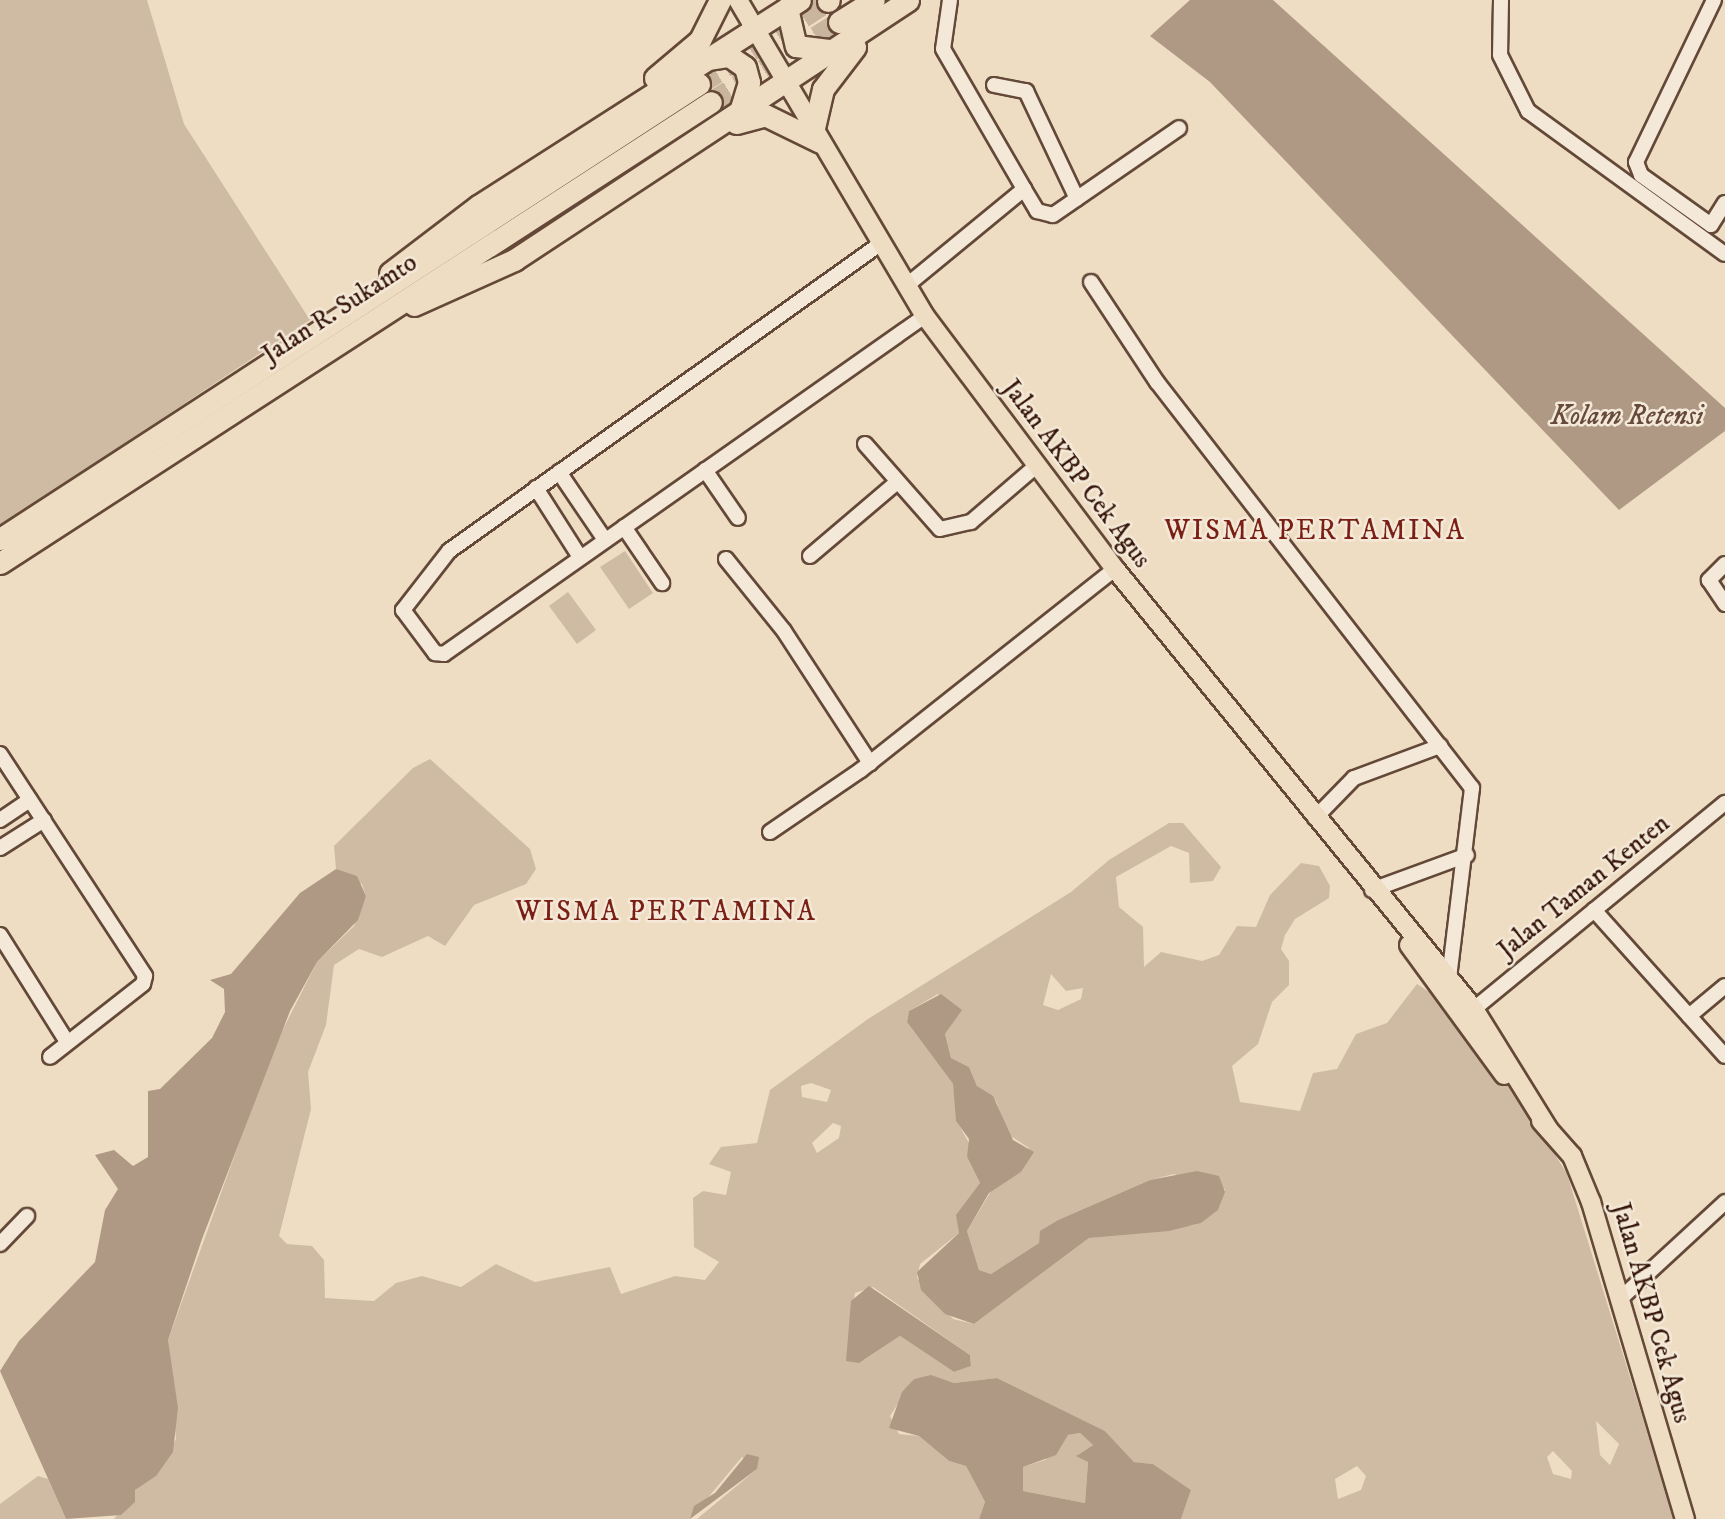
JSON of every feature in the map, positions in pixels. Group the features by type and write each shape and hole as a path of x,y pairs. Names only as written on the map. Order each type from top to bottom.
{"highway":[{"path":"601,126 693,48 720,0"},
{"path":"839,22 874,0"},
{"path":"368,311 409,253 601,126 794,4 796,46 835,51"},
{"path":"368,311 514,260 678,155 740,111 786,85 901,5"},
{"path":"678,155 758,114 817,137 826,82 901,5"},
{"path":"707,60 729,56 745,67 749,82 740,111"},
{"name":"Jalan R. Sukamto","path":"0,539 368,311 705,93"},
{"name":"Jalan R. Sukamto","path":"0,563 368,311"}],"main road":[{"name":"Jalan AKBP Cek Agus","path":"738,0 925,316 1035,467 1115,569 1372,890 1449,976 1474,1009 1549,1130"},
{"name":"Jalan AKBP Cek Agus","path":"1372,890 1460,1021 1572,1156 1620,1299 1685,1519"}],"street":[{"path":"950,0 943,49 1024,189 1047,216 1077,199 1179,128"},
{"path":"1501,0 1497,34 1505,73 1528,111 1725,254"},
{"path":"1714,0 1636,159 1642,175 1725,234"},
{"path":"994,85 1026,91 1077,199"},
{"path":"906,286 1024,189"},
{"path":"1702,238 1725,203"},
{"path":"880,244 449,551 404,612 435,653 444,654 925,316"},
{"path":"1091,282 1157,382 1440,746 1474,794 1449,976"},
{"path":"865,444 932,526 953,529 983,513 1035,467"},
{"path":"705,471 738,517"},
{"path":"559,472 605,540"},
{"path":"810,556 895,484"},
{"path":"536,488 580,557"},
{"path":"624,527 662,583"},
{"path":"726,559 784,631 870,763"},
{"path":"1725,564 1709,580 1725,604"},
{"path":"770,832 870,763 1115,569"},
{"path":"1315,818 1354,778 1440,746"},
{"path":"0,754 145,976 143,984 50,1057"},
{"path":"0,820 30,800"},
{"name":"Jalan Taman Kenten","path":"1474,1009 1725,803"},
{"path":"0,848 44,820"},
{"path":"1372,890 1467,855"},
{"path":"1594,910 1725,1056"},
{"path":"0,935 67,1042"},
{"path":"1689,1016 1725,986"},
{"path":"1620,1299 1725,1202"},
{"path":"0,1244 27,1216"}],"shaded area":[{"path":"0,0 147,0 184,124 310,320 0,526"},
{"path":"625,551 653,593 629,609 600,567"},
{"path":"568,592 596,630 577,644 549,606"},
{"path":"430,759 530,849 536,869 526,884 474,905 445,946 428,936 382,957 359,949 334,965 326,1025 308,1072 311,1109 279,1236 287,1244 312,1246 324,1260 325,1298 374,1301 396,1283 422,1276 461,1287 496,1264 535,1282 610,1267 621,1294 675,1276 705,1280 719,1262 694,1247 693,1198 703,1191 726,1195 731,1172 709,1164 721,1147 757,1143 770,1090 868,1019 1071,892 1109,860 1169,823 1183,823 1221,867 1213,881 1190,883 1189,853 1171,846 1116,877 1119,907 1143,927 1144,967 1161,952 1202,961 1219,955 1237,926 1256,927 1270,895 1301,863 1319,866 1330,886 1329,898 1295,919 1285,935 1281,949 1289,961 1289,985 1272,1002 1258,1044 1232,1066 1240,1102 1300,1111 1313,1073 1337,1069 1356,1034 1387,1023 1417,984 1473,1021 1567,1174 1674,1519 1181,1519 1191,1490 1153,1464 1134,1462 1105,1431 997,1378 954,1383 931,1376 914,1379 890,1416 899,1434 919,1436 949,1461 966,1466 985,1502 979,1519 697,1519 757,1469 742,1457 690,1519 114,1519 139,1485 156,1476 176,1439 168,1340 273,1049 317,962 354,926 366,896 362,884 336,869 334,846 413,768","holes":["1051,974 1066,991 1083,988 1081,999 1058,1010 1043,1005","938,994 952,1024 945,1034 951,1058 969,1067 977,1086 996,1101 1009,1135 1029,1148 1021,1172 993,1188 967,1231 979,1270 991,1274 1039,1243 1041,1231 1058,1220 1150,1180 1174,1174 1225,1189 1218,1210 1195,1225 1089,1238 974,1324 953,1319 917,1278 920,1264 959,1233 980,1183 967,1157 970,1145 958,1123 953,1084 907,1022 909,1011","811,1083 831,1090 827,1102 802,1097 801,1086","833,1123 841,1126 839,1138 817,1153 812,1143","873,1287 970,1355 971,1366 954,1372 900,1336 864,1360 849,1328 855,1293","1596,1421 1619,1444 1610,1465 1600,1455","1553,1451 1572,1471 1571,1479 1553,1474 1547,1457","1357,1466 1366,1476 1361,1490 1338,1499 1335,1479"]},
{"path":"1080,1433 1093,1445 1077,1455 1088,1461 1085,1503 1023,1491 1023,1467 1045,1460 1068,1435"},
{"path":"38,1476 48,1479 66,1519 0,1519 0,1504"}],"water":[{"name":"Kolam Retensi","path":"1190,0 1273,0 1725,408 1725,431 1619,510 1210,82 1150,36"},
{"path":"336,869 357,876 366,896 358,920 317,962 290,1011 202,1239 168,1340 178,1408 173,1452 156,1476 135,1490 135,1502 121,1515 66,1519 0,1371 19,1341 95,1262 105,1210 118,1189 95,1155 114,1150 133,1166 148,1157 148,1091 160,1089 212,1038 225,1012 224,989 210,980 231,974 300,893"},
{"path":"941,994 962,1010 945,1034 951,1058 969,1067 977,1086 993,1096 1013,1140 1034,1152 1021,1172 989,1193 967,1231 979,1270 991,1274 1039,1243 1040,1231 1058,1220 1150,1180 1197,1171 1219,1176 1225,1192 1218,1210 1201,1223 1169,1231 1089,1238 974,1324 945,1314 921,1290 917,1272 959,1233 956,1215 980,1183 967,1157 969,1139 956,1121 953,1084 907,1022 909,1011"},
{"path":"869,1286 970,1355 971,1366 954,1372 900,1336 859,1363 846,1361 851,1301"},
{"path":"931,1375 954,1383 997,1378 1105,1431 1134,1462 1153,1464 1191,1490 1181,1519 979,1519 985,1502 966,1466 949,1461 919,1436 889,1428 902,1392 914,1379","holes":["1080,1433 1093,1445 1076,1456 1088,1462 1085,1503 1023,1491 1023,1467 1056,1455 1068,1435"]},
{"path":"747,1454 759,1457 757,1469 690,1519 694,1506 715,1493"}],"tunnel":[{"path":"699,84 828,1"},
{"path":"711,102 839,22"}],"district":[{"name":"WISMA PERTAMINA","path":"1315,531"},
{"name":"WISMA PERTAMINA","path":"666,912"}]}
